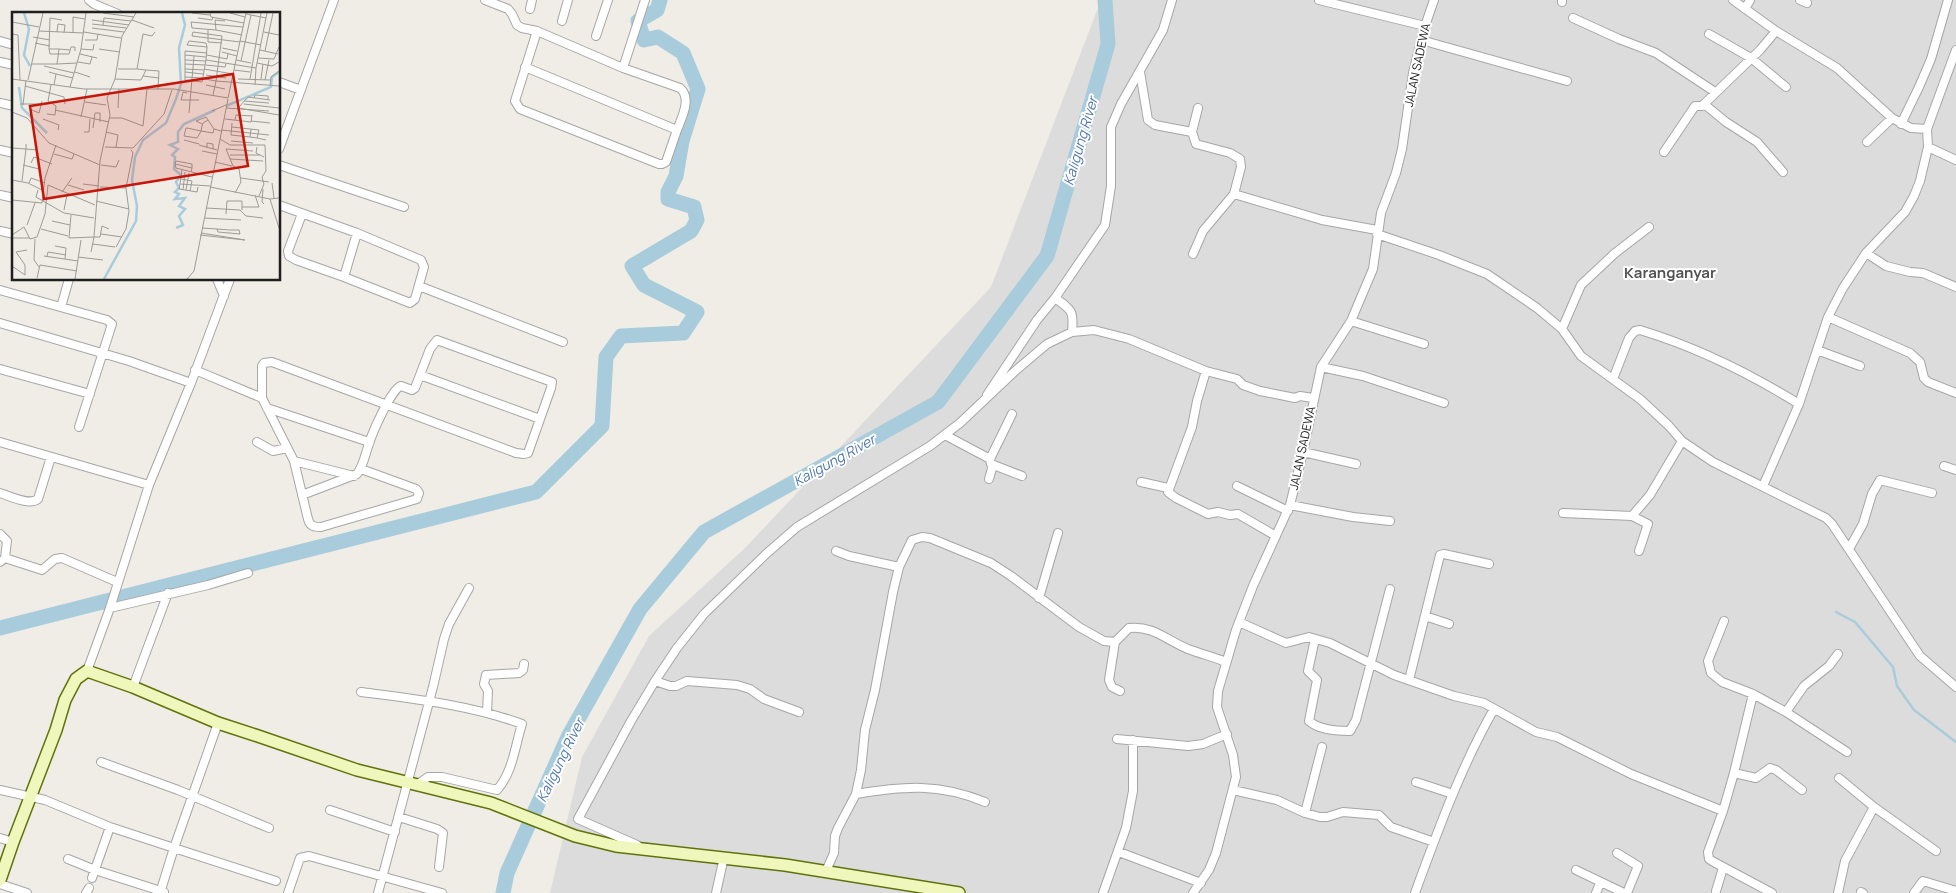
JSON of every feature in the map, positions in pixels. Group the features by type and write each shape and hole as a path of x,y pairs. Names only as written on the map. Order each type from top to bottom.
{"main road":[{"path":"0,882 66,700 76,679 86,671 133,687 218,723 357,770 498,805 565,833 616,846 724,857 959,893"}],"street":[{"path":"89,0 113,12"},
{"path":"280,146 334,0"},
{"path":"485,0 508,9 517,25 522,28 537,31 623,68 680,88 684,92 686,99 666,162 662,164 520,108 515,101 537,31"},
{"path":"530,9 532,0"},
{"path":"562,21 568,0"},
{"path":"596,36 608,0"},
{"path":"623,68 645,0"},
{"path":"984,401 991,386 1032,327 1055,298 1104,226 1110,186 1111,127 1121,104 1164,30 1172,0"},
{"path":"1319,0 1419,25"},
{"name":"JALAN SADEWA","path":"1194,893 1209,870 1216,853 1233,790 1235,768 1220,737 1216,700 1221,660 1239,622 1272,533 1285,508 1303,452 1310,397 1321,366 1351,321 1373,268 1373,230 1396,173 1402,149 1421,40 1419,25 1434,0"},
{"path":"1745,9 1750,0"},
{"path":"1901,124 1931,58 1948,0"},
{"path":"1735,1 1776,31 1842,71 1892,118 1911,128 1924,129"},
{"path":"1573,18 1656,53 1715,92"},
{"path":"1664,152 1695,106 1704,104 1776,31"},
{"path":"1709,34 1751,58 1786,87"},
{"path":"1421,40 1567,81"},
{"path":"1763,486 1799,404 1828,317 1843,288 1866,253 1905,212 1914,196 1920,181 1928,147 1924,129 1952,73 1956,50"},
{"path":"525,67 677,130"},
{"path":"1140,72 1148,120 1155,125 1192,132"},
{"path":"280,82 300,90"},
{"path":"1704,104 1726,122 1757,142 1783,172"},
{"path":"1194,254 1202,231 1234,194 1241,168 1240,159 1230,153 1199,146 1194,140 1192,132 1198,108"},
{"path":"1867,142 1892,118"},
{"path":"1928,147 1956,160"},
{"path":"280,165 404,208"},
{"path":"1234,194 1322,220 1373,230 1487,274 1537,308 1562,329 1577,351 1640,399 1682,441 1713,462 1826,518 1832,524 1920,656 1956,687"},
{"path":"280,206 357,233 421,260 424,269 415,299 407,303 289,256 288,252 302,214"},
{"path":"1562,329 1580,285 1614,254 1650,227"},
{"path":"344,277 357,233"},
{"path":"1866,253 1886,266 1923,273 1956,287"},
{"path":"61,307 68,280"},
{"path":"217,280 224,296"},
{"path":"86,671 110,606 149,484 192,383 195,370 230,280"},
{"path":"419,286 563,342"},
{"path":"0,290 111,323 112,328 79,428"},
{"path":"1055,298 1072,311 1072,332"},
{"path":"1828,317 1910,353 1920,362 1924,378 1928,382 1956,393"},
{"path":"1351,321 1424,344"},
{"path":"0,324 129,361 192,383"},
{"path":"644,848 578,819 631,721 677,648 704,614 772,548 797,527 945,435 1047,344 1072,332 1094,330 1129,339 1206,371 1237,380 1243,386 1295,398 1300,396 1310,397"},
{"path":"1613,379 1629,338 1635,331 1640,330 1702,352 1734,367 1799,404"},
{"path":"302,495 354,476 361,469 369,442 387,405 398,386 414,390 430,349 437,340 549,380 552,385 528,453 521,454 387,405 268,362 262,366 262,398 294,461 302,495 309,523 317,527 417,499 418,493 416,489 361,469"},
{"path":"1817,350 1860,366"},
{"path":"1321,366 1362,376 1444,403"},
{"path":"0,369 90,394"},
{"path":"195,370 262,398"},
{"path":"1206,371 1192,427 1168,492 1206,513 1218,512 1231,515 1236,513 1272,533"},
{"path":"420,374 540,419"},
{"path":"267,408 369,442"},
{"path":"989,479 991,462 1012,414"},
{"path":"945,435 991,462 1022,476"},
{"path":"1632,516 1650,495 1682,441"},
{"path":"0,442 149,484"},
{"path":"257,442 273,451 287,448"},
{"path":"1303,452 1356,464"},
{"path":"0,493 34,502 41,494 51,457"},
{"path":"294,461 354,476"},
{"path":"1944,466 1956,470"},
{"path":"1849,549 1862,524 1872,494 1880,480 1932,493"},
{"path":"1141,482 1168,488"},
{"path":"1237,486 1285,508 1390,520"},
{"path":"1563,513 1632,516 1648,524 1639,551"},
{"path":"1039,598 1058,533"},
{"path":"0,534 7,541 2,560 42,570 54,559 62,558 116,585"},
{"path":"826,872 834,853 835,836 838,828 856,794 861,770 865,730 875,690 893,592 899,567 912,540 922,537 930,538 991,563 1087,631 1104,641 1115,642"},
{"path":"836,551 849,556 899,567"},
{"path":"1409,680 1440,556 1444,554 1489,564"},
{"path":"110,606 208,585 248,573"},
{"path":"378,893 399,817 413,783 428,701 444,639 449,624 469,588"},
{"path":"1315,639 1308,670 1317,680 1309,721 1312,724 1336,731 1350,731 1356,720 1390,589"},
{"path":"133,687 168,593"},
{"path":"1425,616 1449,624"},
{"path":"1724,621 1708,661 1708,668 1715,677 1753,694 1786,712 1847,752"},
{"path":"1239,622 1286,643 1304,637 1330,643 1370,664 1409,680 1454,696 1475,700 1536,732 1557,737 1631,774 1723,811"},
{"path":"1120,691 1112,687 1109,680 1115,642 1129,628 1142,627 1189,650 1221,660"},
{"path":"1786,712 1804,686 1829,666 1838,654"},
{"path":"487,712 488,691 484,684 486,675 519,673 523,670 524,664"},
{"path":"655,682 670,686 691,680 737,685 750,689 764,698 799,712"},
{"path":"361,692 428,701 487,712 522,724 509,771 497,790 442,777 428,777 413,783"},
{"path":"1753,694 1734,773 1708,855 1712,861 1723,868 1772,893"},
{"path":"1415,893 1453,794 1481,732 1494,709"},
{"path":"68,859 162,892 174,848 218,723"},
{"path":"1117,739 1188,746 1203,744 1220,737"},
{"path":"1103,893 1126,828 1133,791 1132,740"},
{"path":"1305,813 1322,747"},
{"path":"100,762 269,828"},
{"path":"1734,773 1756,778 1770,768 1776,770 1802,790"},
{"path":"1839,778 1874,807 1936,851"},
{"path":"1416,782 1453,794"},
{"path":"856,794 920,786 946,790 985,802"},
{"path":"0,790 45,800 110,827 276,880"},
{"path":"1233,790 1277,800 1305,813 1320,817 1343,812 1379,815 1391,827 1434,842"},
{"path":"1838,893 1844,861 1874,807"},
{"path":"330,810 395,832"},
{"path":"399,817 437,829 443,833 440,866"},
{"path":"92,878 110,827"},
{"path":"0,838 13,842"},
{"path":"1119,852 1201,883"},
{"path":"1576,870 1600,883 1626,893 1638,866 1617,853"},
{"path":"288,893 298,862 303,856 316,857 442,893"},
{"path":"716,893 724,857"},
{"path":"1716,892 1723,868"},
{"path":"1914,893 1923,881 1956,891"},
{"path":"0,882 27,893"},
{"path":"1596,893 1600,883"}],"shaded area":[{"path":"1101,0 1956,0 1956,893 550,893 582,757 649,636 745,548 991,287"}],"waterway":[{"path":"0,628 536,492 602,426 606,357 621,336 683,333 697,312 644,285 632,266 691,231 697,220 694,207 668,199 668,192 676,176 682,141 698,89 683,53 658,37 644,40 638,21 657,10 660,0"},
{"name":"Kaligung River","path":"503,893 507,873 568,737 640,609 704,532 938,402 1047,256 1108,44 1105,0"},
{"path":"1836,612 1855,622 1893,667 1897,686 1914,710 1956,742"}],"district":[{"name":"Karanganyar","path":"1670,272"}]}
